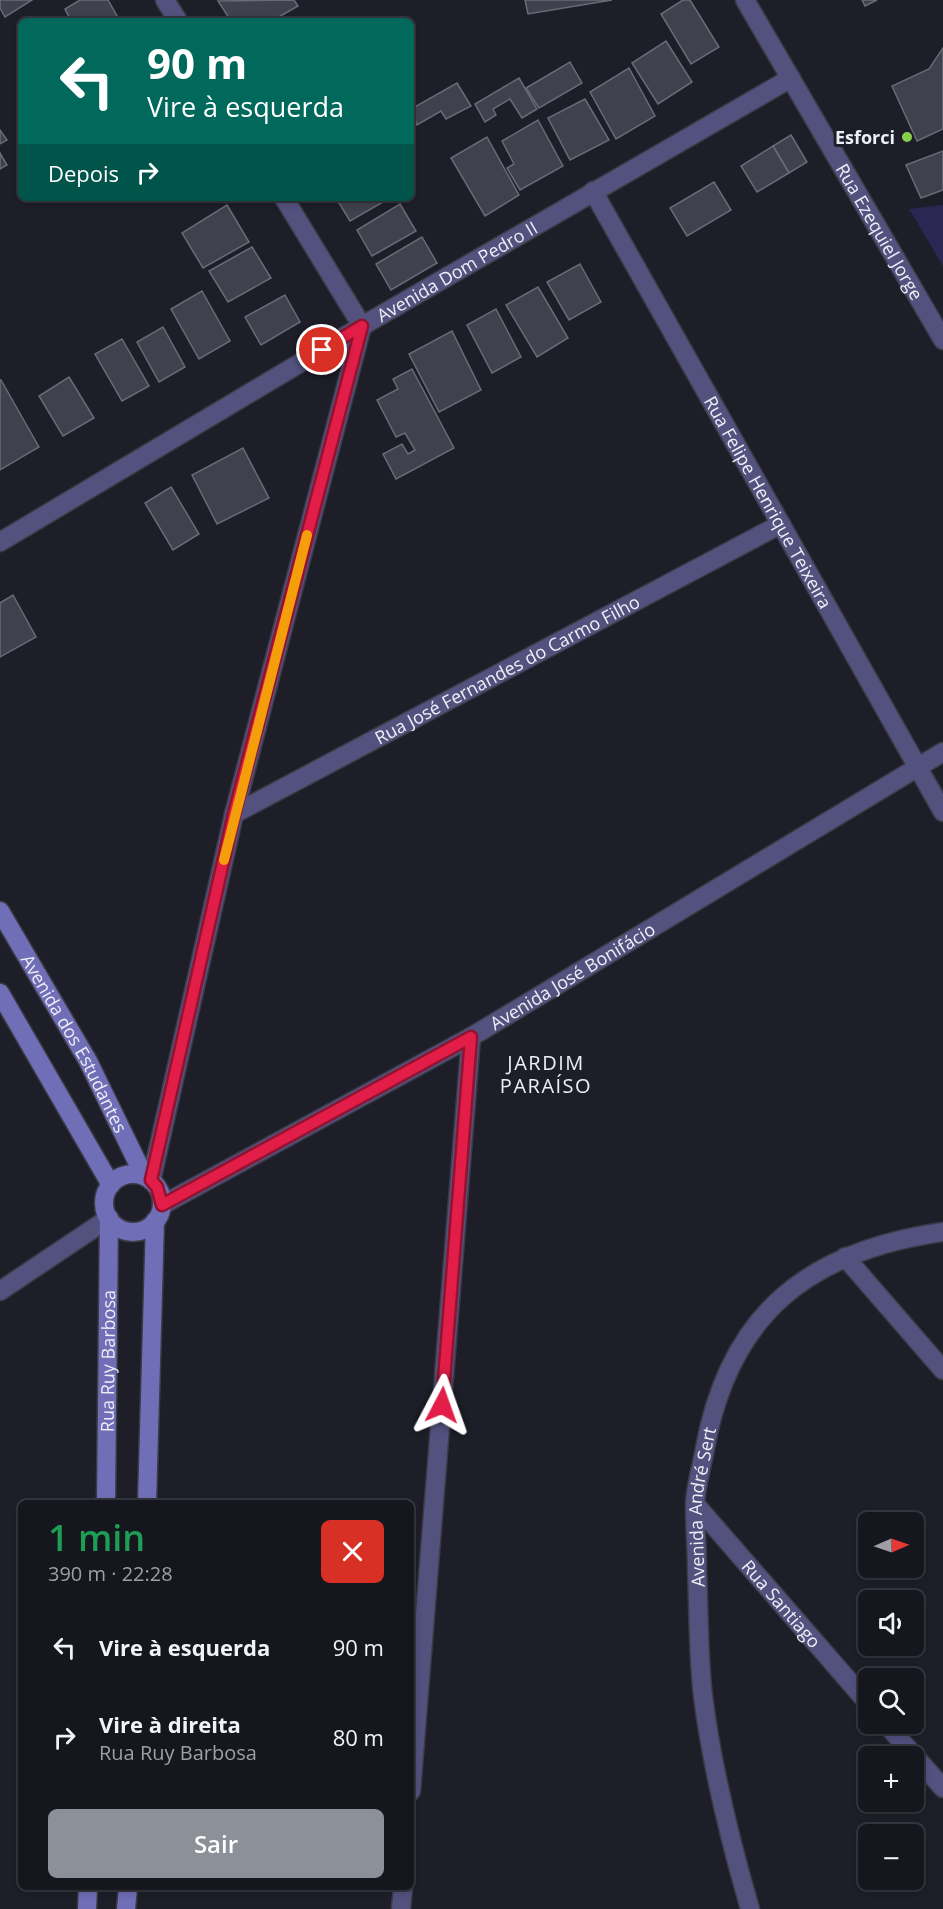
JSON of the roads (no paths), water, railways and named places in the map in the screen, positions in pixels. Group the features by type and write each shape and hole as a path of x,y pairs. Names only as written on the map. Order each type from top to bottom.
{"street":[{"path":"165,0 176,18"},
{"name":"Rua Ezequiel Jorge","path":"745,0 943,340"},
{"name":"Avenida Dom Pedro II","path":"0,542 362,326 791,78"},
{"name":"Rua Felipe Henrique Teixeira","path":"593,191 916,768 943,812"},
{"path":"148,1178 234,814 362,326 286,201"},
{"name":"Rua José Fernandes do Carmo Filho","path":"234,814 781,524"},
{"name":"Avenida José Bonifácio","path":"158,1213 471,1037 943,752"},
{"name":"Avenida dos Estudantes","path":"0,911 88,1061 148,1178"},
{"name":"Avenida dos Estudantes","path":"0,993 111,1185"},
{"path":"414,1714 418,1612 471,1037"},
{"path":"147,1500 158,1213 157,1187 148,1178 126,1175 111,1185 104,1201 109,1218 123,1230 131,1232 149,1227 158,1213"},
{"path":"0,1291 109,1218"},
{"name":"Rua Ruy Barbosa","path":"106,1500 109,1218"},
{"name":"Avenida André Sert","path":"750,1909 712,1754 697,1637 695,1504 708,1434 721,1386 739,1348 776,1302 808,1276 845,1257 879,1244 943,1232"},
{"path":"845,1257 943,1370"},
{"name":"Rua Santiago","path":"695,1504 858,1691"},
{"path":"895,1734 943,1788"},
{"path":"87,1909 88,1890"},
{"path":"126,1909 128,1890"},
{"path":"401,1909 403,1890"}],"place":[{"name":"Esforci","path":"907,137"}],"district":[{"name":"JARDIM PARAÍSO","path":"546,1074"}]}
